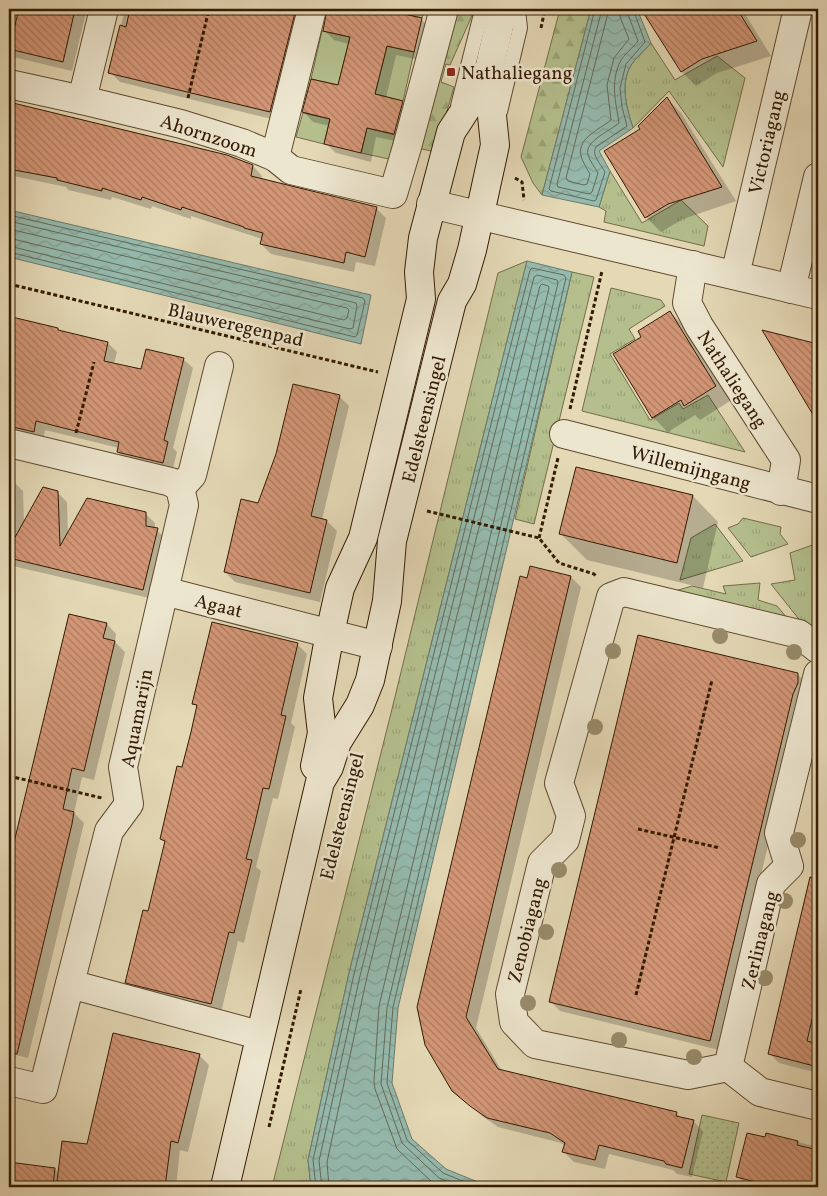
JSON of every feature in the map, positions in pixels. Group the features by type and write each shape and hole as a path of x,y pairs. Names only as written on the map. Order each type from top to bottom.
{"street":[{"path":"82,100 104,9"},
{"path":"274,157 312,9"},
{"name":"Ahornzoom","path":"9,84 181,124 242,143 274,157 291,170 393,194 444,9"},
{"name":"Edelsteensingel","path":"225,1187 259,1035 320,782 329,767 337,742 360,705 370,680 387,601 392,541 452,301 462,284 480,216 495,145 490,96 486,83 503,9"},
{"name":"Victoriagang","path":"735,275 798,9"},
{"name":"Edelsteensingel","path":"320,782 315,765 322,734 318,698 322,668 340,588 363,538 421,299 419,272 431,204 451,132 477,92 486,83"},
{"path":"791,289 818,177"},
{"path":"431,204 818,295"},
{"name":"Nathaliegang","path":"693,265 686,303 786,460 781,490"},
{"path":"180,488 192,475 219,366"},
{"name":"Willemijngang","path":"564,434 818,499"},
{"path":"9,443 171,482 180,488 184,505 164,591"},
{"name":"Agaat","path":"164,591 330,632 378,646"},
{"name":"Aquamarijn","path":"129,804 123,767 164,591"},
{"path":"611,597 624,592 800,634 818,649"},
{"name":"Zenobiagang","path":"611,597 560,783 571,816 565,840 542,863 510,994 514,1022 535,1044 688,1075 728,1067"},
{"name":"Zerlinagang","path":"728,1067 771,884 789,866 779,834 818,674"},
{"path":"9,1081 43,1089 109,831 129,804"},
{"path":"70,984 259,1035"},
{"path":"728,1067 760,1092 818,1106"}],"lane":[{"name":"Edelsteensingel","path":"451,132 480,18 485,9"},
{"name":"Edelsteensingel","path":"494,137 520,28 518,9"}],"path":[{"path":"181,124 209,9"},
{"path":"539,538 607,246"},
{"name":"Blauweregenpad","path":"9,284 402,378"},
{"path":"70,458 94,362"},
{"name":"Edelsteensingel","path":"425,520 430,502"},
{"path":"427,511 539,538 559,563 594,574 611,597"},
{"path":"636,995 712,680"},
{"path":"9,776 129,804"},
{"path":"638,829 720,848"},
{"path":"267,1134 302,987"}],"green space":[{"path":"396,9 425,9 422,18 395,12"},
{"path":"453,9 475,9 450,65 446,64 441,82 454,87 437,145 431,151 418,148"},
{"path":"560,9 591,9 542,195 533,183 521,157"},
{"path":"322,31 350,37 338,85 311,79"},
{"path":"651,43 675,80 717,56 745,78 723,167 669,91 633,128 627,105 625,82 632,64"},
{"path":"387,46 414,52 403,101 375,94"},
{"path":"303,113 330,119 324,144 296,137"},
{"path":"367,128 395,135 389,159 361,153"},
{"path":"610,171 642,223 681,200 708,226 704,246 604,222 606,211 599,207"},
{"path":"527,261 349,973 308,1160 311,1187 272,1187 392,709 498,273"},
{"path":"572,272 594,277 534,524 515,519"},
{"path":"611,288 661,300 665,306 629,329 635,339 610,354 650,420 679,403 683,409 708,395 745,452 582,411"},
{"path":"743,518 781,527 780,534 788,544 751,557 728,528 738,524"},
{"path":"715,524 743,561 680,580 691,538"},
{"path":"818,543 818,627 802,623 771,584 795,580 790,553"},
{"path":"760,583 758,600 777,606 788,619 675,591 692,586 726,594 723,586"},
{"path":"702,1115 739,1123 726,1182 689,1174"}],"water":[{"path":"591,9 637,9 651,43 630,67 625,82 627,105 633,128 599,151 610,171 599,207 542,195"},
{"path":"9,210 371,295 361,344 9,257"},
{"path":"527,261 572,272 398,1008 392,1083 412,1139 446,1169 490,1187 311,1187 308,1160 349,973"}],"building":[{"path":"19,9 69,9 68,13 74,14 63,62 9,49"},
{"path":"130,9 296,9 270,112 108,73 120,25 126,27"},
{"path":"327,9 396,9 395,12 422,18 414,52 387,46 375,94 403,101 394,134 367,128 361,153 324,144 330,119 302,112 311,79 338,85 350,37 323,31"},
{"path":"641,9 737,9 757,41 702,59 681,72"},
{"path":"667,97 722,187 668,204 645,218 604,151 640,129 638,126"},
{"path":"9,102 227,155 253,165 251,176 377,207 365,257 346,252 344,263 260,244 263,233 182,207 181,210 142,197 141,200 102,188 102,191 57,180 57,178 9,169"},
{"path":"670,311 716,386 684,406 681,400 652,418 613,354 641,337 638,331"},
{"path":"12,317 108,342 104,361 141,369 146,349 184,358 164,440 168,442 163,463 117,452 119,442 36,421 34,432 9,426 9,330"},
{"path":"762,330 818,344 818,423"},
{"path":"293,384 340,395 311,516 327,520 310,593 224,572 241,499 258,503 276,454"},
{"path":"576,467 693,495 677,563 559,534"},
{"path":"43,487 58,491 60,546 87,498 146,512 146,526 158,528 143,590 9,558 9,548"},
{"path":"530,566 571,576 466,1017 498,1069 677,1112 676,1116 694,1120 682,1168 666,1164 664,1161 599,1145 595,1160 562,1152 565,1143 550,1133 487,1118 452,1091 425,1045 417,1007 520,576 527,578"},
{"path":"69,614 107,623 103,638 115,641 84,771 72,768 63,809 74,812 72,824 17,1054 9,1053 9,863"},
{"path":"212,622 298,643 281,715 286,716 269,789 263,788 246,859 252,860 234,933 229,932 211,1004 125,983 143,910 148,911 165,841 160,839 177,766 182,767 191,732 197,705 192,704"},
{"path":"638,635 798,673 798,683 793,694 710,1041 549,1002"},
{"path":"810,877 818,878 818,994 807,1041 818,1044 818,1067 768,1054"},
{"path":"113,1033 200,1054 178,1143 171,1141 165,1187 100,1187 57,1181 62,1141 87,1144"},
{"path":"747,1133 765,1137 766,1133 798,1141 797,1145 818,1150 818,1187 776,1187 736,1177"},
{"path":"9,1162 55,1168 53,1187 9,1187"}],"place":[{"name":"Nathaliegang","path":"451,72"}]}
